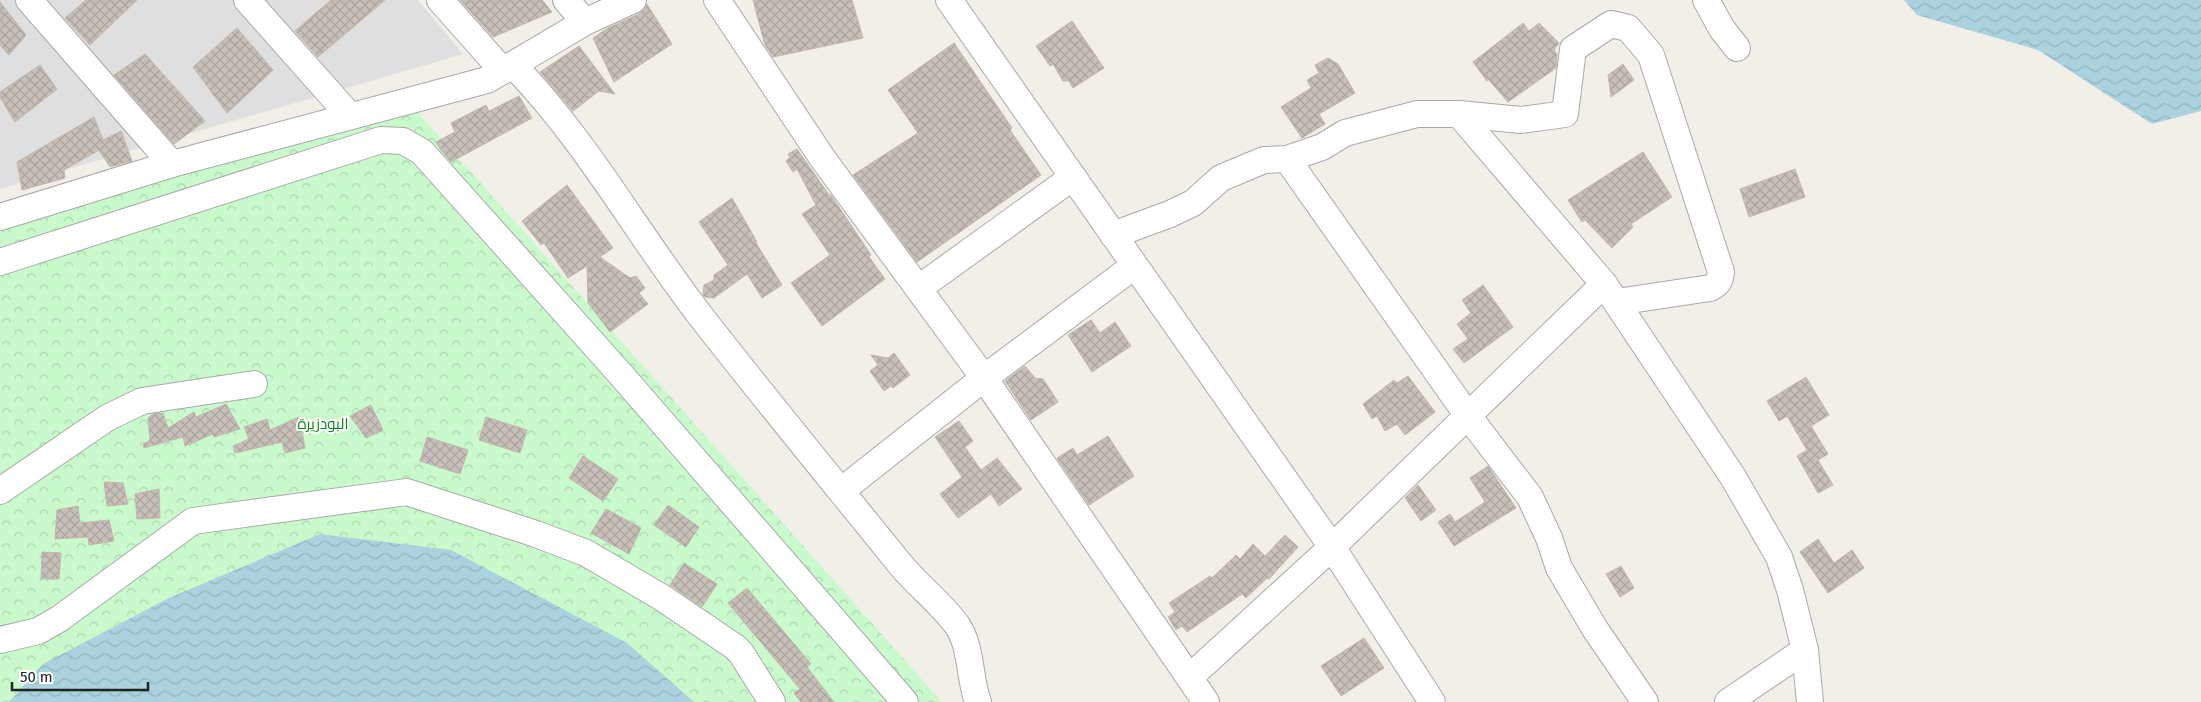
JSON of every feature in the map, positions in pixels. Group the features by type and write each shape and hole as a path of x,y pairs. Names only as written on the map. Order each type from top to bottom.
{"street":[{"path":"29,0 172,164"},
{"path":"247,0 350,116"},
{"path":"440,0 508,68 544,97 598,167 698,313 908,574 957,626 969,662 978,702"},
{"path":"566,0 585,22"},
{"path":"0,218 172,164 473,85 508,68 585,22 633,0"},
{"path":"717,0 823,159 984,378 1206,702"},
{"path":"949,0 1332,547 1432,702"},
{"path":"1706,0 1722,29 1737,48"},
{"path":"1113,235 1170,214 1193,203 1221,178 1264,160 1287,159 1322,148 1345,133 1417,114 1459,114 1521,120 1565,114 1573,49 1611,24 1628,28 1652,56 1721,272 1717,285 1710,288 1611,293 1468,416 1332,547 1190,677"},
{"path":"1459,114 1611,293 1733,477 1778,557 1790,590 1805,650 1810,702"},
{"path":"0,262 380,140 403,141 422,152 435,166 623,377 905,702"},
{"path":"1287,159 1468,416 1530,497 1549,538 1559,568 1595,629 1645,702"},
{"path":"919,288 1073,177"},
{"path":"841,491 984,378 1134,266"},
{"path":"0,491 107,418 142,401 254,384"},
{"path":"0,640 38,631 59,619 193,521 407,492 536,534 586,553 661,597 735,647 741,653 772,702"},
{"path":"1728,702 1805,650"}],"shaded area":[{"path":"0,0 418,0 463,54 0,189"}],"green space":[{"name":"البودزيرة","path":"413,107 942,702 0,702 0,230"}],"water":[{"path":"1904,0 2201,0 2201,111 2152,124 2038,50 1917,15"},
{"path":"320,534 451,550 627,643 694,702 9,702 43,664 169,598"}],"building":[{"path":"86,0 137,0 90,45 65,18"},
{"path":"331,0 385,0 318,57 295,31"},
{"path":"460,0 542,0 552,12 493,37"},
{"path":"753,0 852,0 863,38 773,57 765,45"},
{"path":"0,2 26,35 9,55 0,45"},
{"path":"647,4 672,44 614,82 593,38 608,28 639,14"},
{"path":"1072,21 1104,68 1073,88 1069,81 1063,81 1053,64 1050,66 1036,46"},
{"path":"1523,23 1529,31 1539,23 1559,43 1554,50 1557,54 1556,68 1508,102 1488,79 1487,81 1473,62"},
{"path":"237,28 273,70 227,113 193,67"},
{"path":"954,43 1012,128 1010,130 1041,175 917,262 853,175 918,133 888,90"},
{"path":"579,46 615,94 599,91 573,111 540,72"},
{"path":"145,54 205,121 174,144 114,75"},
{"path":"1328,58 1338,64 1355,93 1319,114 1325,124 1302,138 1281,107 1311,88 1307,80 1319,73 1315,65"},
{"path":"1623,64 1634,80 1611,97 1608,75"},
{"path":"40,65 57,89 15,122 0,97 0,92"},
{"path":"519,96 532,118 451,162 436,142 455,132 451,123 486,105 489,111"},
{"path":"94,117 103,140 121,131 132,161 110,167 99,150 64,170 65,178 22,190 17,162"},
{"path":"797,149 829,195 831,195 871,255 869,257 885,279 822,326 791,283 830,255 802,214 816,205 797,169 793,172 786,161 790,157 788,154"},
{"path":"1643,152 1672,197 1631,224 1633,227 1612,248 1585,220 1582,222 1568,200"},
{"path":"1795,169 1805,197 1749,217 1740,189"},
{"path":"567,185 613,248 600,257 630,278 636,276 645,288 639,293 648,304 610,332 588,303 587,266 568,278 544,243 541,245 522,221"},
{"path":"732,198 756,243 782,285 762,298 747,274 714,298 703,295 704,285 714,280 714,275 728,265 699,222"},
{"path":"1483,285 1513,327 1464,363 1453,349 1468,339 1457,324 1471,313 1462,300"},
{"path":"1091,320 1100,333 1115,322 1131,346 1092,372 1068,335"},
{"path":"894,353 910,375 893,388 891,386 884,391 870,371 878,365 871,355 888,358"},
{"path":"1025,366 1035,378 1043,379 1058,402 1031,420 1005,381"},
{"path":"1408,376 1435,412 1405,435 1397,424 1385,431 1377,416 1372,419 1363,404 1394,380 1397,383"},
{"path":"1806,377 1829,415 1811,426 1828,454 1818,460 1833,485 1818,493 1797,456 1807,450 1787,416 1779,421 1767,401"},
{"path":"226,404 240,429 214,437 213,434 185,446 183,437 144,448 143,445 150,440 148,418 153,414 163,413 168,428 194,412 196,417"},
{"path":"371,405 383,430 366,438 350,416"},
{"path":"299,417 305,448 285,453 282,442 235,453 233,446 249,439 244,427 267,419 270,430"},
{"path":"486,417 527,430 520,453 479,440"},
{"path":"959,421 973,441 965,447 981,470 997,458 1022,489 999,506 991,494 958,518 940,494 962,477 935,437"},
{"path":"1108,436 1134,476 1089,505 1057,458 1073,448 1077,455"},
{"path":"427,437 468,450 460,474 420,461"},
{"path":"583,456 618,479 603,501 569,478"},
{"path":"1488,466 1516,508 1454,546 1438,522 1450,514 1455,522 1485,502 1470,478"},
{"path":"104,482 123,483 128,504 107,506"},
{"path":"1418,485 1436,510 1421,521 1405,498"},
{"path":"159,489 160,518 137,519 135,494"},
{"path":"668,505 699,527 686,547 654,525"},
{"path":"78,506 80,523 109,520 114,541 89,545 88,537 55,539 57,510"},
{"path":"606,509 641,528 629,554 591,533"},
{"path":"1285,535 1298,547 1269,579 1267,578 1246,598 1242,594 1187,632 1182,626 1176,630 1168,617 1175,612 1169,603 1210,576 1212,578 1236,555 1240,559 1253,544 1265,556"},
{"path":"1818,539 1834,563 1852,550 1864,568 1828,593 1800,552"},
{"path":"42,552 61,553 59,579 41,579"},
{"path":"684,563 717,584 702,607 670,585"},
{"path":"1621,566 1634,588 1620,597 1606,574"},
{"path":"747,588 811,664 807,667 834,702 801,702 794,693 800,689 728,603"},
{"path":"1364,638 1384,668 1341,696 1321,666"}]}
